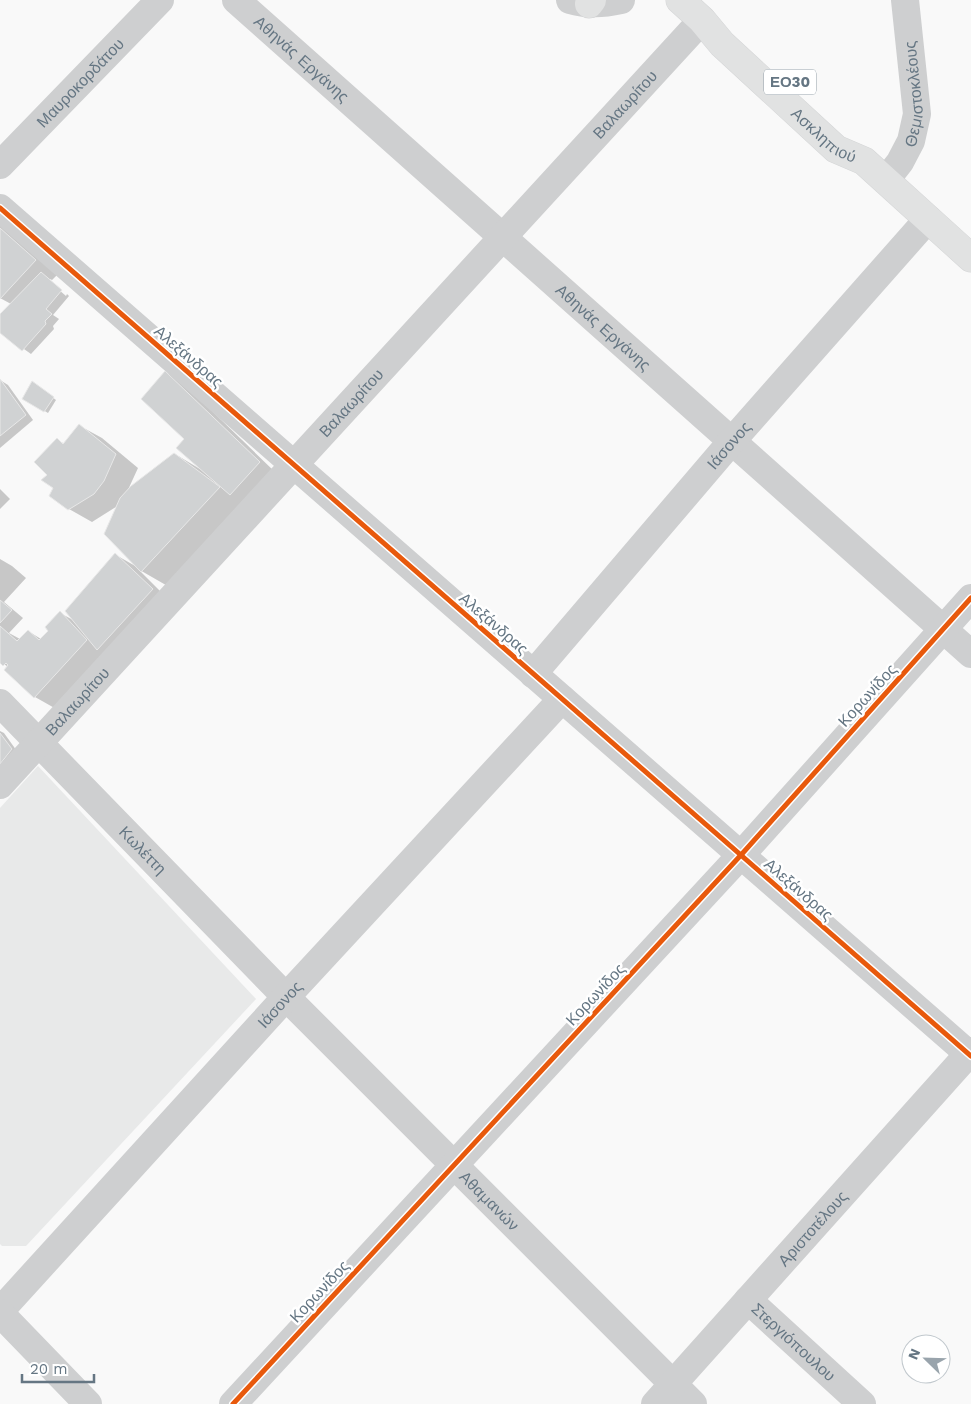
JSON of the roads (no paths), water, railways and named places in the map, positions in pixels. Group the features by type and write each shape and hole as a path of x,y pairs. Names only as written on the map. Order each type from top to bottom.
{"main road":[{"name":"Ασκληπιού","path":"680,0 702,20 722,44 836,149 864,161 971,258"}],"street":[{"name":"Μαυροκορδάτου","path":"0,165 160,0"},
{"name":"Αθηνάς Εργάνης","path":"236,0 501,238 971,654"},
{"path":"584,1 601,4 621,0"},
{"name":"Θεμιστοκλέους","path":"886,180 900,162 911,141 917,114 905,0"},
{"name":"Βαλαωρίτου","path":"0,785 702,20"},
{"name":"Αλεξάνδρας","path":"0,208 970,1054"},
{"name":"Ιάσονος","path":"533,674 731,442 928,219"},
{"name":"Κορωνίδος","path":"232,1404 741,855 971,598"},
{"name":"Ιάσονος","path":"0,1312 286,997 562,699"},
{"name":"Κωλέττη","path":"0,704 286,997"},
{"name":"Αθαμανών","path":"286,997 693,1404"},
{"name":"Αριστοτέλους","path":"655,1404 970,1054"},
{"name":"Στεργιόπουλου","path":"748,1300 862,1404"},
{"path":"0,1312 88,1404"}]}
